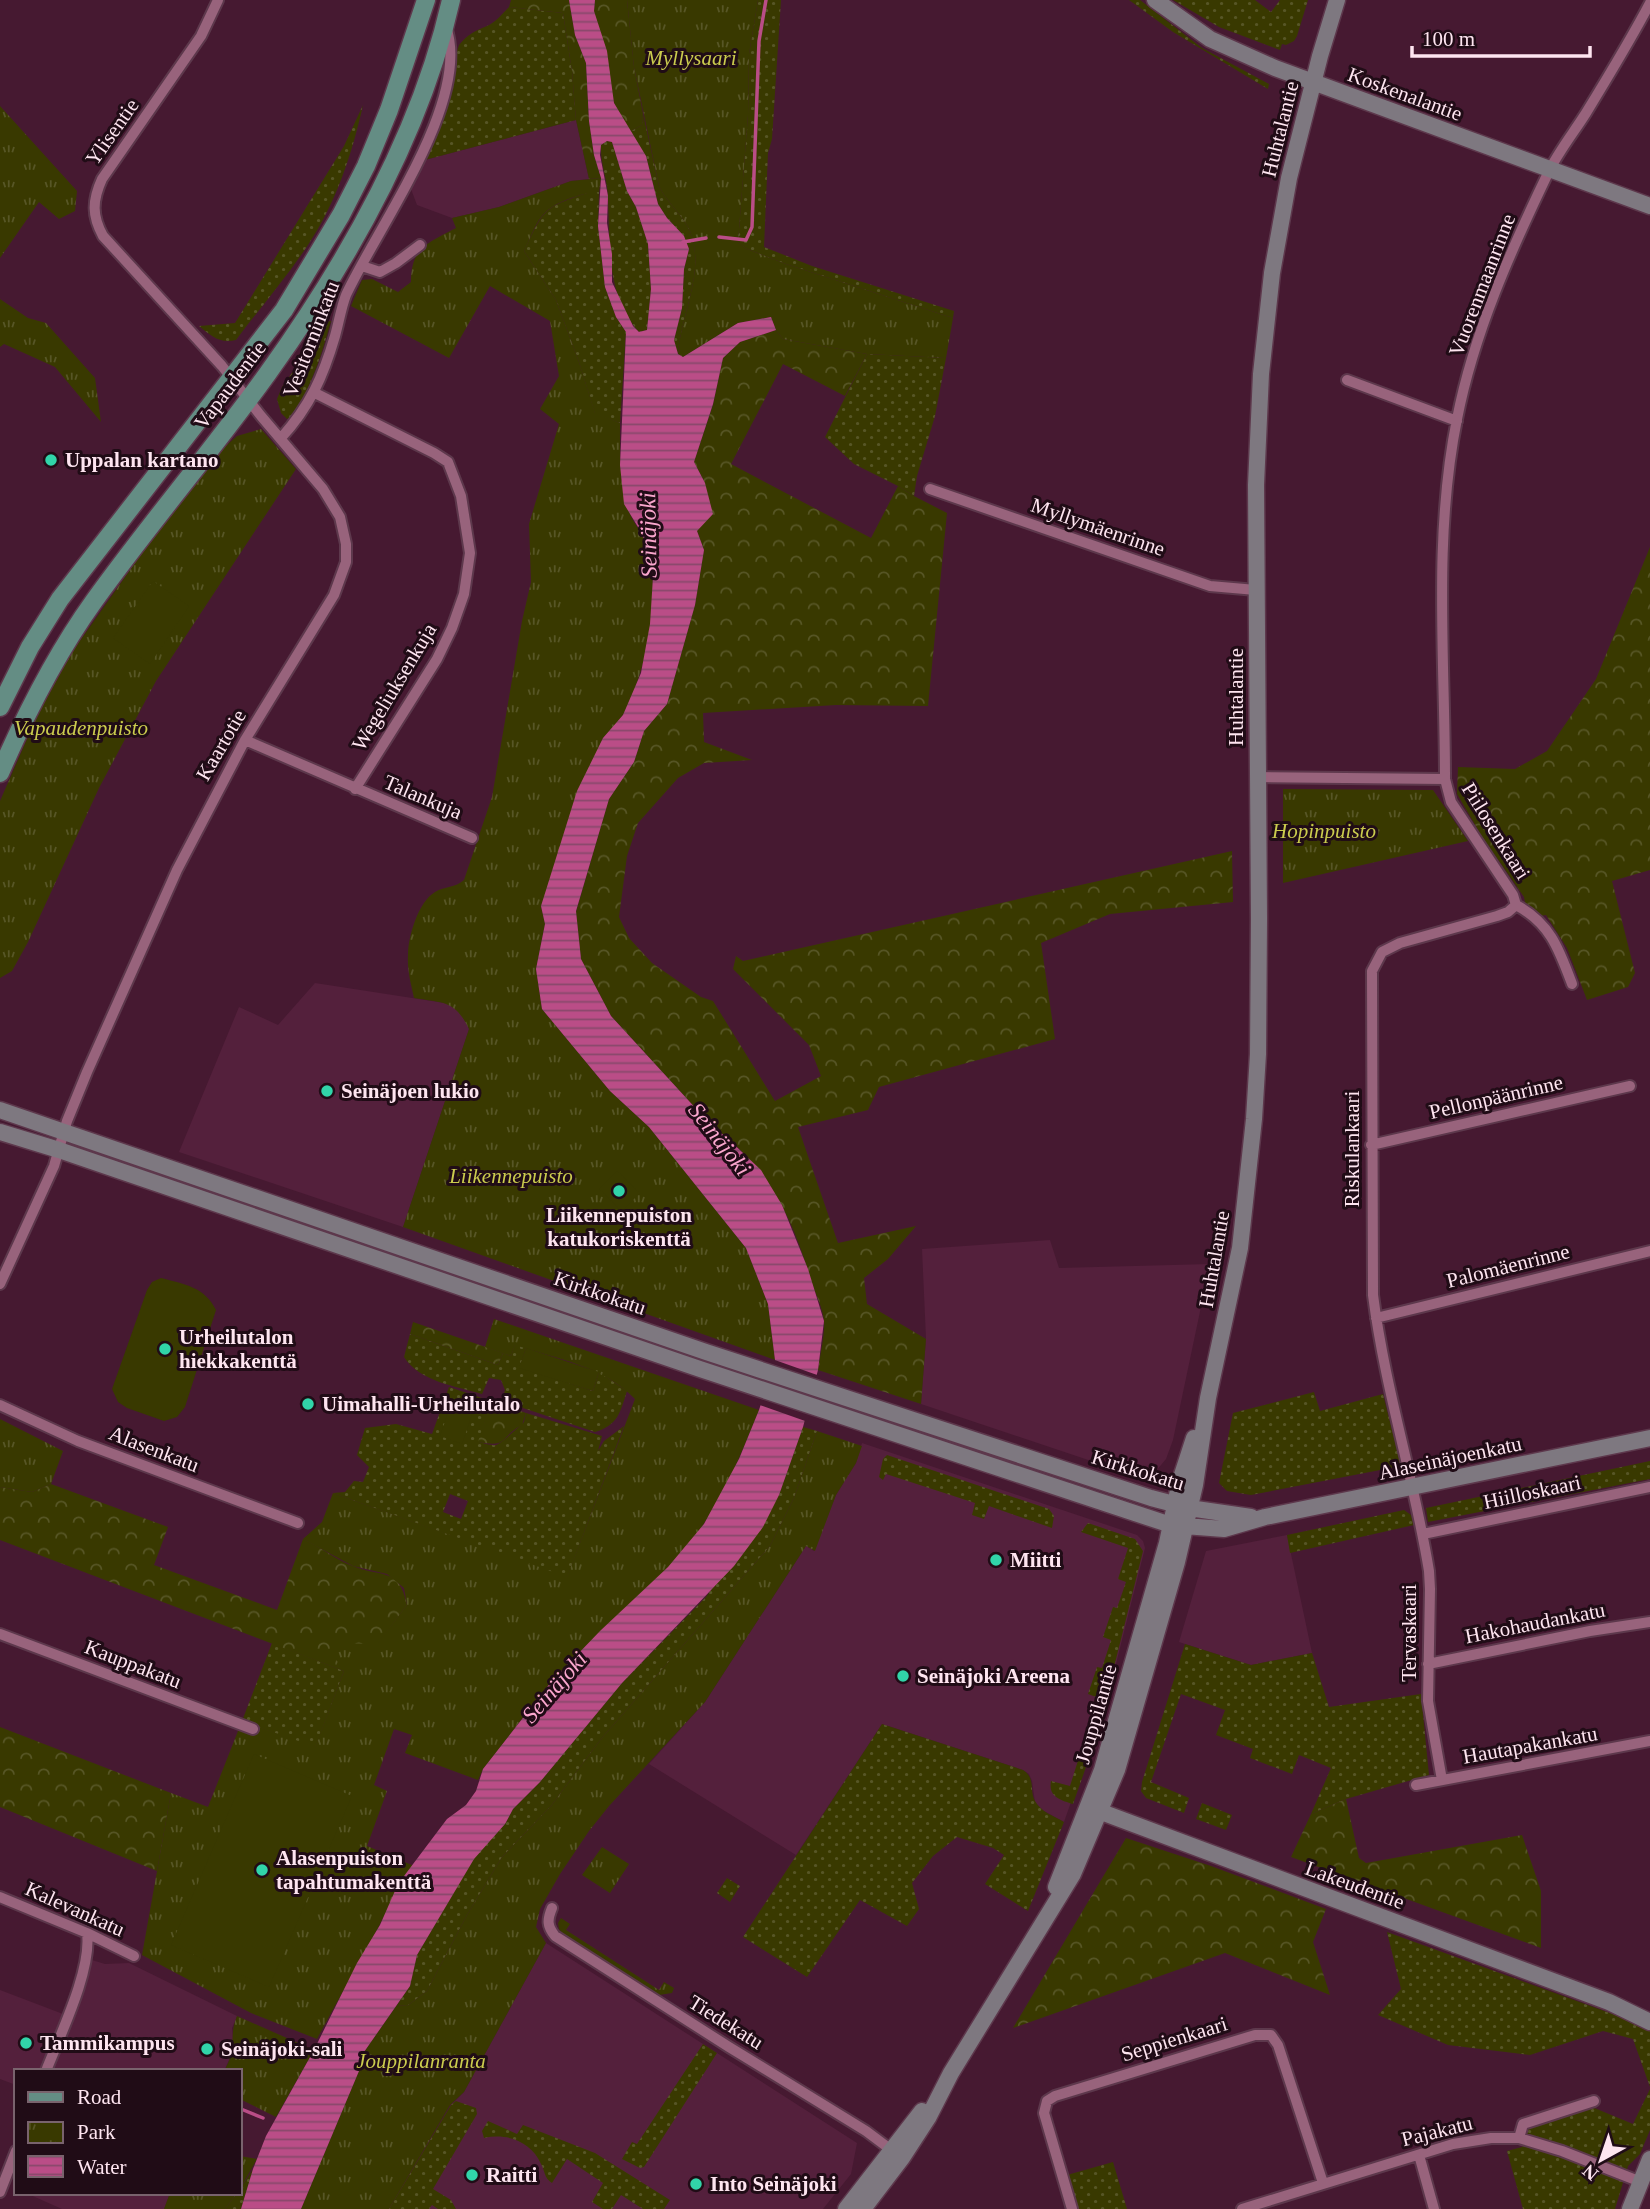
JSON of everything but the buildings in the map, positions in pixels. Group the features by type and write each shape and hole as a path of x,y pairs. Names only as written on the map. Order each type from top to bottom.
{"main road":[{"name":"Vapaudentie","path":"0,707 30,647 60,599 284,310 341,215 366,166 389,110 426,0"},
{"name":"Vapaudentie","path":"0,772 30,708 93,602 249,400 302,324 367,215 409,128 430,75 451,0"},
{"name":"Koskenalantie","path":"1155,0 1210,39 1275,68 1650,206"},
{"name":"Huhtalantie","path":"1178,1525 1182,1506 1180,1481 1208,1398 1240,1248 1254,1119 1259,960 1256,590 1258,433 1272,273 1289,178 1337,0"},
{"name":"Kirkkokatu","path":"0,1110 706,1352 1182,1506"},
{"name":"Kirkkokatu","path":"0,1132 701,1369 1178,1525"},
{"name":"Alaseinäjoenkatu","path":"1178,1525 1224,1529 1259,1518 1650,1438"},
{"name":"Alaseinäjoenkatu","path":"1182,1506 1259,1518"},
{"name":"Jouppilantie","path":"863,2209 951,2073 1039,1928 1094,1809 1102,1770 1178,1525"},
{"name":"Lakeudentie","path":"1094,1809 1609,2002 1650,2022"},
{"name":"Lakeudentie","path":"1609,2002 1650,2007"},
{"name":"Jouppilantie","path":"846,2209 897,2154"},
{"path":"1630,2209 1650,2159"}],"street":[{"name":"Ylisentie","path":"218,0 201,36 102,179 94,200 93,213 103,236 232,377 249,400"},
{"name":"Vuorenmaanrinne","path":"1445,779 1444,545 1446,502 1457,421 1483,325 1499,281 1550,169 1625,49 1650,3"},
{"name":"Vesitorninkatu","path":"282,438 315,393 344,300 410,176 433,126 446,92 452,50 445,26"},
{"path":"362,266 380,272 420,245"},
{"path":"1347,380 1457,421"},
{"name":"Wegeliuksenkuja","path":"315,393 447,462 461,496 470,553 464,594 447,639 355,789"},
{"name":"Kaartotie","path":"0,1284 54,1166 87,1072 167,890 245,740 334,595 346,562 346,544 340,517 323,489 249,400"},
{"name":"Myllymäenrinne","path":"930,489 1210,586 1256,590"},
{"name":"Talankuja","path":"245,740 472,838"},
{"name":"Piilosenkaari","path":"1258,777 1445,779 1451,802 1513,895 1516,905 1531,913 1547,928 1572,984"},
{"name":"Riskulankaari","path":"1413,1487 1380,1345 1373,1295 1373,971 1382,952 1400,943 1497,916 1516,905"},
{"name":"Pellonpäänrinne","path":"1371,1145 1630,1086"},
{"name":"Palomäenrinne","path":"1376,1318 1650,1251"},
{"name":"Alasenkatu","path":"0,1405 78,1441 298,1523"},
{"name":"Tervaskaari","path":"1413,1487 1430,1588 1428,1701 1442,1780"},
{"name":"Hiilloskaari","path":"1423,1534 1650,1487"},
{"name":"Hakohaudankatu","path":"1428,1664 1590,1631 1650,1622"},
{"name":"Kauppakatu","path":"0,1634 253,1729"},
{"name":"Hautapakankatu","path":"1416,1785 1650,1741"},
{"name":"Kalevankatu","path":"0,1897 87,1933 134,1956"},
{"name":"Tiedekatu","path":"552,1908 548,1920 549,1928 555,1936 866,2131 897,2154"},
{"path":"47,2069 80,1982 87,1952 87,1933"},
{"name":"Seppienkaari","path":"1072,2209 1044,2113 1047,2101 1068,2092 1255,2035 1270,2035 1278,2045 1323,2183"},
{"path":"1519,2138 1524,2124 1594,2101"},
{"name":"Pajakatu","path":"1242,2209 1452,2144 1491,2138 1519,2138 1562,2151 1641,2182"},
{"path":"1419,2155 1434,2209"},
{"path":"0,2192 14,2156"}],"shaded area":[{"path":"576,120 589,179 571,181 499,207 452,218 417,205 411,189 411,180 421,161"},
{"name":"Seinäjoen lukio","path":"315,983 451,1004 462,1015 469,1029 403,1227 179,1152 239,1007 278,1025"},
{"path":"1050,1240 1059,1268 1210,1264 1173,1440 1166,1459 1156,1471 1142,1478 921,1404 926,1338 922,1249"},
{"path":"862,1443 1137,1535 1143,1541 1145,1548 1107,1700 1064,1822 1042,1810 1035,1802 1032,1781 1029,1774 1023,1770 882,1724 796,1855 649,1764 705,1702 806,1546 814,1551 836,1495 856,1463"},
{"path":"1287,1535 1312,1653 1251,1665 1179,1642 1206,1551"},
{"path":"546,1943 857,2143 851,2174 823,2209 389,2209 451,2105 464,2092"},
{"path":"82,1957 105,1964 129,1963 237,2016 232,2028 234,2049 225,2069 14,2069 14,2084 0,2079 0,1990 63,2014"},
{"path":"30,2195 169,2195 164,2209 62,2209"}],"green space":[{"path":"511,0 569,0 575,35 586,63 589,121 594,155 601,178 589,179 576,120 563,13 509,7"},
{"path":"595,0 627,0 634,67 643,114 642,125 629,132 614,103 594,11"},
{"name":"Myllysaari","path":"627,0 758,0 749,54 748,115 738,242 745,248 786,264 953,318 946,358 867,354 783,339 771,317 738,323 683,357 678,354 694,277 694,246 687,225 659,186 634,67"},
{"path":"758,0 781,0 772,139 768,153 764,247 812,266 954,311 953,318 786,264 745,248 738,242 748,115 749,54"},
{"path":"1129,0 1140,0 1202,48 1269,84 1268,89 1173,32"},
{"path":"1173,0 1255,0 1271,12 1280,0 1308,0 1297,36 1294,41 1282,44 1280,50 1219,27"},
{"path":"509,7 563,13 576,120 421,161 459,45 472,33 493,23"},
{"path":"363,105 342,178 308,245 236,340 225,341 212,336 199,326 235,323 344,146"},
{"path":"0,106 77,191 75,211 59,219 39,202 0,258"},
{"path":"643,114 659,186 687,225 694,246 694,277 678,354 674,340 682,308 684,269 689,249 684,236 658,204 646,156 629,132 642,125"},
{"path":"607,141 612,142 627,191 636,207 648,244 651,289 647,330 639,332 628,318 621,302 612,269 608,192 601,152 601,145"},
{"name":"Liikennepuisto","path":"601,178 599,192 571,198 545,212 524,251 556,300 595,413 620,423 624,493 630,514 649,551 652,612 645,655 632,695 622,716 603,738 541,906 545,924 536,969 542,1009 610,1091 649,1127 746,1248 768,1304 775,1360 403,1227 469,1029 459,1013 447,1004 414,998 408,966 408,948 415,920 429,897 464,880 492,797 531,582 529,524 559,424 540,409 559,376 550,321 490,286 449,358 351,306 362,280 372,279 398,292 411,282 418,253 429,242 456,228 452,218 499,207 571,181"},
{"path":"590,192 599,192 598,226 605,287 616,317 626,332 620,423 595,414 556,300 524,251 547,211"},
{"path":"0,299 28,318 46,323 95,378 101,422 55,367 4,344 0,347"},
{"path":"329,321 324,347 310,382 292,417 287,419 281,413 277,399 282,387"},
{"path":"776,330 783,339 867,354 845,396 783,364 731,464 871,538 898,486 947,513 928,706 836,705 703,713 704,742 752,760 704,763 678,778 638,823 627,856 619,917 629,938 652,963 701,997 713,1001 775,1101 821,1076 809,1045 733,969 736,956 743,961 1232,851 1233,902 1110,914 1041,943 1055,1039 879,1087 868,1110 798,1127 838,1243 916,1226 888,1259 864,1278 867,1304 926,1339 921,1404 818,1370 824,1333 822,1311 786,1213 748,1158 711,1125 611,1016 581,959 576,912 609,799 634,762 644,731 667,704 695,605 704,550 697,531 705,483 694,462 713,405 723,358 740,342"},
{"path":"867,354 946,358 935,416 917,476 914,496 854,464 825,437"},
{"name":"Vapaudenpuisto","path":"261,429 296,469 156,681 99,788 28,942 12,971 0,978 0,801 37,716 72,652 142,553 219,452 237,436"},
{"path":"1650,547 1650,870 1612,881 1635,973 1628,987 1587,1000 1567,948 1546,915 1528,918 1524,897 1481,835 1457,794 1458,767 1515,769 1547,751 1596,679"},
{"path":"153,581 189,606 150,664 113,638"},
{"name":"Hopinpuisto","path":"1283,789 1433,790 1468,841 1283,883"},
{"name":"Liikennepuiston katukoriskenttä","path":"617,1171 640,1193 622,1211 599,1189"},
{"name":"Urheilutalon hiekkakenttä","path":"161,1278 200,1291 216,1310 185,1407 177,1417 164,1421 127,1408 118,1402 112,1389 147,1290 152,1282"},
{"path":"494,1319 759,1410 720,1498 703,1525 669,1567 552,1681 483,1769 478,1780 405,1753 412,1735 394,1729 374,1785 387,1791 367,1846 414,1866 398,1888 317,2039 251,2013 142,1955 171,1793 208,1807 242,1721 315,1747 344,1671 335,1658 338,1643 377,1644 407,1605 404,1588 387,1574 353,1566 303,1539 322,1522 333,1493 567,1577 635,1399 609,1379 579,1365 515,1345 511,1356 485,1347"},
{"path":"413,1322 503,1353 498,1365 410,1334"},
{"path":"410,1334 498,1365 503,1353 511,1356 515,1344 526,1348 520,1367 593,1391 599,1372 627,1391 617,1417 609,1426 595,1432 502,1401 505,1390 501,1380 489,1378 482,1394 429,1378 404,1357"},
{"path":"526,1348 599,1372 593,1391 519,1368"},
{"path":"449,1387 491,1401 479,1442 496,1445 524,1422 526,1413 602,1436 598,1451 604,1441 624,1426 567,1578 333,1493 345,1492 354,1481 363,1482 369,1467 357,1455 365,1428 396,1424 432,1434","holes":["450,1494 468,1501 461,1519 443,1512"]},
{"path":"1314,1392 1320,1411 1383,1394 1401,1466 1251,1495 1227,1491 1219,1483 1233,1413"},
{"path":"453,1398 475,1406 462,1444 440,1436"},
{"path":"491,1401 526,1413 522,1425 495,1444 478,1442"},
{"path":"0,1419 63,1451 51,1484 32,1492 0,1487"},
{"path":"803,1427 817,1431 794,1498 770,1546 601,1739 551,1806 502,1857 467,1915 427,1991 407,2006 397,2005 410,1986 417,1955 474,1858 622,1683 706,1597 779,1495"},
{"name":"Jouppilanranta","path":"817,1431 862,1446 856,1463 836,1495 815,1551 806,1546 705,1702 609,1806 560,1874 540,1909 536,1927 546,1943 464,2092 450,2105 389,2209 301,2209 359,2071 364,2052 397,2005 407,2006 427,1991 467,1915 502,1857 551,1806 601,1739 770,1546 794,1498"},
{"path":"887,1455 1049,1509 1054,1516 1052,1528 989,1506 984,1519 972,1515 975,1503 886,1474 883,1480 879,1477 883,1459"},
{"path":"1650,1461 1650,1479 1428,1522 1426,1508"},
{"path":"51,1484 168,1527 154,1565 277,1610 303,1539 363,1570 388,1575 399,1584 407,1605 377,1645 344,1671 0,1540 0,1487 32,1492"},
{"path":"1404,1510 1411,1515 1414,1525 1290,1553 1287,1535"},
{"path":"1088,1523 1135,1539 1143,1551 1112,1675 1104,1694 1094,1702 1096,1697 1088,1694 1097,1667 1102,1668 1111,1640 1103,1637 1113,1607 1117,1608 1126,1582 1118,1579 1128,1548 1081,1532"},
{"path":"272,1643 344,1671 315,1748 242,1721"},
{"path":"1185,1644 1251,1665 1312,1653 1329,1707 1421,1694 1429,1775 1346,1799 1311,1814 1331,1768 1299,1755 1292,1774 1250,1758 1253,1749 1216,1735 1225,1710 1181,1694 1151,1782 1189,1798 1184,1813 1146,1798 1141,1791 1142,1782"},
{"path":"1095,1711 1105,1713 1073,1804 1053,1794 1051,1781 1070,1786"},
{"path":"882,1724 1023,1770 1030,1777 1033,1797 1038,1805 1064,1822 1028,1911 985,1884 1004,1855 993,1848 957,1837 933,1856 912,1883 919,1909 907,1926 860,1900 807,1977 743,1937"},
{"path":"0,1727 171,1793 157,1871 0,1807"},
{"name":"Alasenpuiston tapahtumakenttä","path":"254,1754 352,1796 269,1987 171,1945"},
{"path":"1346,1799 1359,1858 1366,1863 1522,1835 1541,1891 1541,1948 1291,1857 1311,1814"},
{"path":"1202,1803 1232,1815 1226,1830 1196,1819"},
{"path":"1126,1838 1326,1909 1313,1942 1330,1995 1225,1953 1013,2028"},
{"path":"602,1847 629,1864 610,1893 582,1875"},
{"path":"727,1878 740,1886 730,1902 717,1893"},
{"path":"561,1918 570,1924 566,1930 659,1990 664,1982 674,1988 672,1993 659,1995 564,1935 559,1929"},
{"path":"1387,1932 1640,2024 1650,2031 1650,2087 1633,2039 1603,2031 1530,2055 1448,2045 1378,2015 1401,1989"},
{"path":"237,2016 314,2050 276,2117 242,2100 242,2069 225,2069 231,2056"},
{"path":"703,2044 717,2053 644,2167 640,2168 622,2159 632,2142 637,2144"},
{"path":"1650,2089 1650,2130 1640,2154 1628,2166 1615,2209 1523,2209 1507,2151 1522,2147 1527,2129 1592,2107 1633,2124"},
{"path":"456,2101 476,2108 477,2114 433,2189 451,2200 456,2209 438,2209 432,2205 429,2209 389,2209 451,2105"},
{"path":"488,2121 517,2134 523,2125 595,2153 670,2200 664,2209 643,2209 621,2195 612,2209 603,2209 592,2202 603,2183 567,2159 552,2183 546,2177 537,2156 525,2144 510,2138 484,2138 482,2131"},
{"path":"242,2156 257,2159 242,2185"},
{"path":"1113,2162 1127,2209 1078,2209 1067,2175"},
{"path":"253,2169 241,2209 225,2209 236,2195 242,2195 242,2186"},
{"path":"169,2195 236,2195 225,2209 164,2209"}],"water":[{"name":"Seinäjoki","path":"569,0 595,0 594,11 607,51 614,103 646,156 658,204 684,236 689,249 684,269 682,308 674,340 678,354 683,357 738,323 771,317 776,330 740,342 723,358 713,404 694,462 705,483 713,514 697,531 704,550 695,605 667,704 644,731 634,762 609,799 576,911 581,959 611,1016 711,1125 761,1170 782,1205 808,1269 824,1321 818,1370 803,1427 779,1495 763,1527 734,1566 622,1683 540,1782 513,1809 505,1824 474,1859 417,1955 410,1986 364,2052 359,2071 301,2209 241,2209 266,2136 314,2050 357,1963 380,1925 398,1884 447,1819 466,1805 476,1791 483,1769 551,1682 668,1567 704,1524 739,1459 775,1360 768,1304 746,1248 649,1127 610,1091 542,1009 536,969 545,924 541,906 577,791 603,738 623,715 641,673 650,624 653,577 649,549 624,504 620,465 626,332 616,317 605,287 598,226 601,178 594,155 589,121 586,63 575,35","holes":["607,141 612,142 627,191 636,207 648,244 651,289 647,330 639,332 633,326 612,282 612,254 607,223 608,196 600,155 601,145"]}],"pier":[{"path":"772,1359 820,1376 808,1422 757,1404"}],"waterway":[{"path":"719,237 746,240 752,227 759,41 766,0"},
{"path":"683,242 706,238"},
{"path":"242,2109 263,2118"}],"place":[{"name":"Uppalan kartano","path":"51,460"},
{"name":"Seinäjoen lukio","path":"327,1091"},
{"name":"Liikennepuiston katukoriskenttä","path":"619,1191"},
{"name":"Urheilutalon hiekkakenttä","path":"165,1349"},
{"name":"Uimahalli-Urheilutalo","path":"308,1404"},
{"name":"Miitti","path":"996,1560"},
{"name":"Seinäjoki Areena","path":"903,1676"},
{"name":"Alasenpuiston tapahtumakenttä","path":"262,1870"},
{"name":"Tammikampus","path":"26,2043"},
{"name":"Seinäjoki-sali","path":"207,2049"},
{"name":"Raitti","path":"472,2175"},
{"name":"Into Seinäjoki","path":"696,2184"}]}
